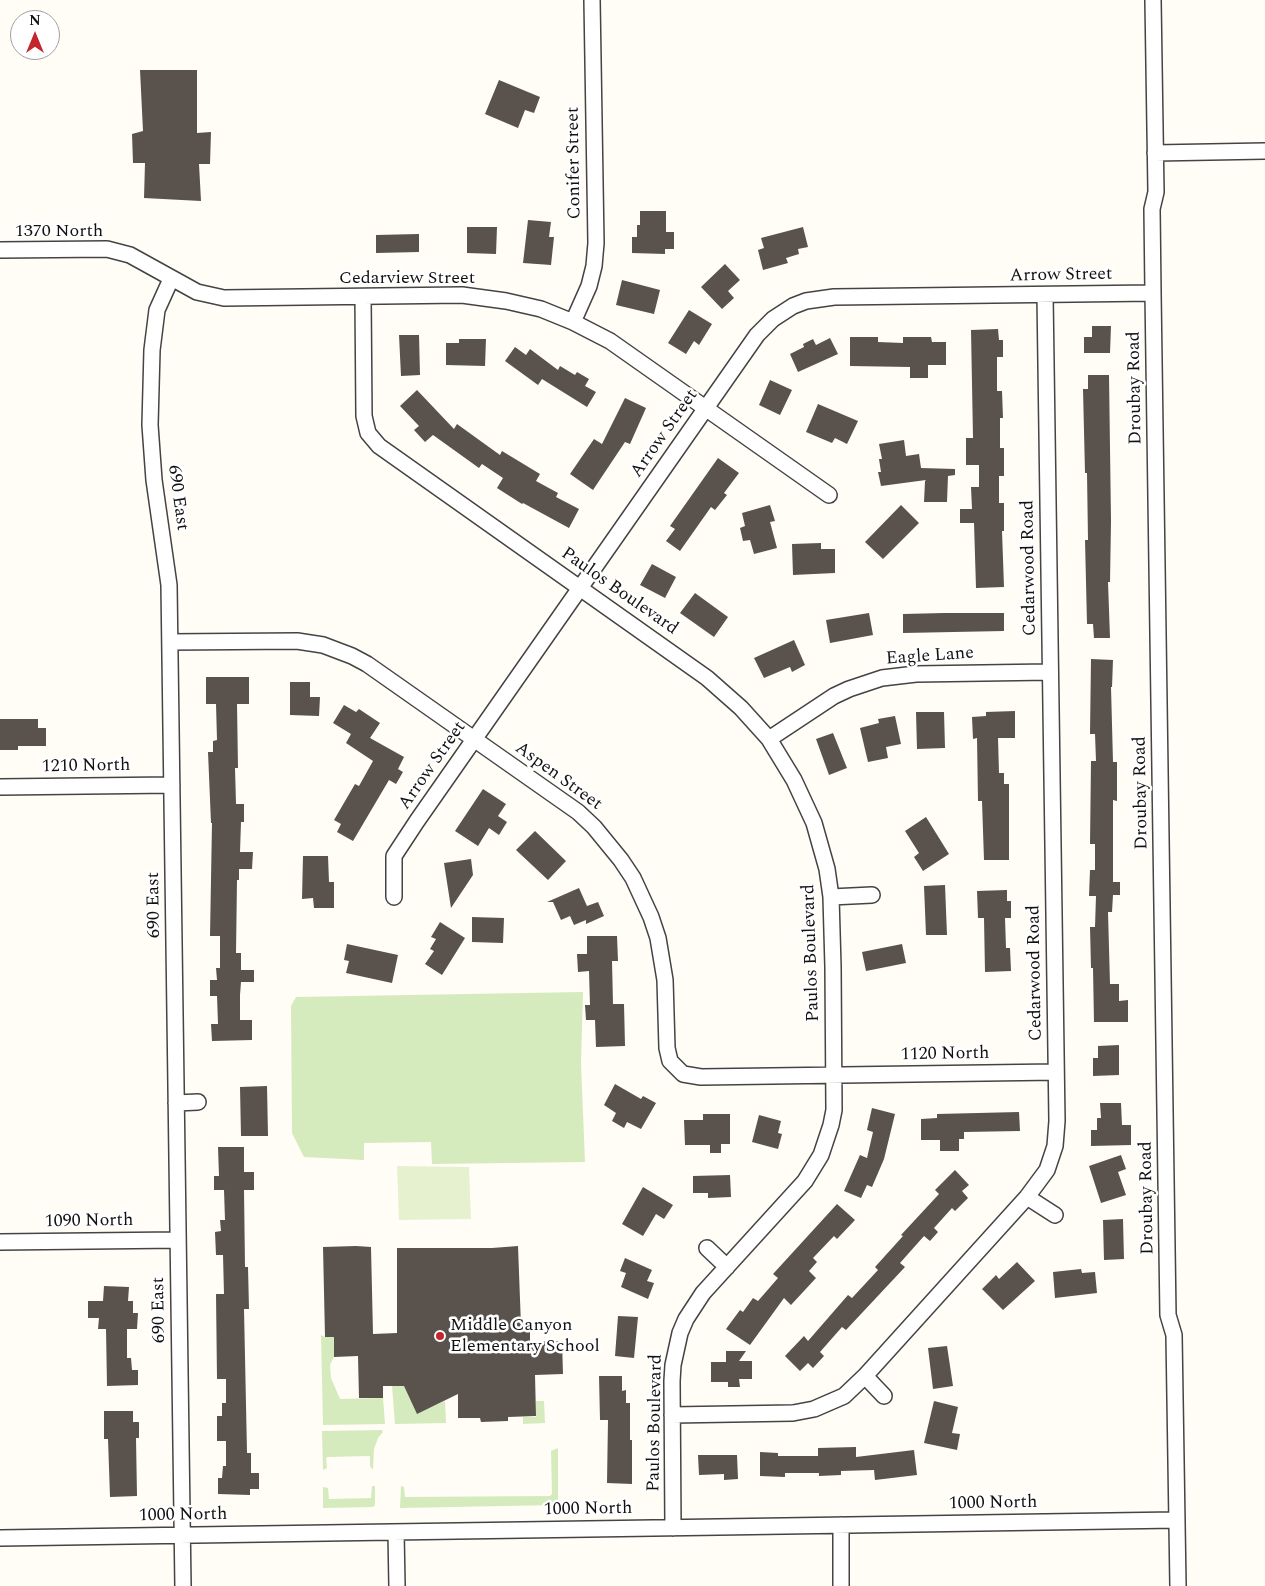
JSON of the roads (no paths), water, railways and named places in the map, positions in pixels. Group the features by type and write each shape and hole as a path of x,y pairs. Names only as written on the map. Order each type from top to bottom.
{"street":[{"name":"Conifer Street","path":"573,322 589,286 594,266 595,251 592,0"},
{"name":"Droubay Road","path":"1153,0 1156,192 1152,209 1168,1315 1174,1336 1178,1586"},
{"path":"1155,153 1265,151"},
{"name":"1370 North","path":"0,250 107,249 130,255 171,279"},
{"name":"Cedarview Street","path":"171,279 197,292 224,298 462,295 506,301 541,309 610,340 829,495"},
{"name":"690 East","path":"171,279 157,310 152,350 150,425 154,480 169,585 183,1586"},
{"name":"Arrow Street","path":"394,897 394,856 417,820 764,327 782,312 806,301 834,297 1153,293"},
{"name":"Cedarwood Road","path":"672,1414 794,1413 814,1409 844,1396 865,1376 1027,1197 1047,1170 1055,1146 1057,1121 1045,295"},
{"name":"Paulos Boulevard","path":"363,296 364,416 368,433 379,446 707,678 741,708 769,740 794,780 814,823 827,869 831,897 834,1076 834,1110 831,1125 814,1168 795,1193 698,1299 680,1333 672,1365 674,1528"},
{"name":"Aspen Street","path":"170,642 297,641 336,649 367,664 578,812 608,843 633,878 643,897 658,938 665,980 667,1048 670,1061 682,1074 701,1077 834,1076"},
{"name":"Eagle Lane","path":"769,740 834,696 882,678 916,674 1050,672"},
{"name":"1210 North","path":"0,787 172,785"},
{"path":"831,897 872,895"},
{"name":"1120 North","path":"834,1076 1056,1072"},
{"path":"176,1103 198,1102"},
{"path":"1027,1197 1055,1215"},
{"name":"1090 North","path":"0,1242 178,1240"},
{"path":"707,1248 727,1267"},
{"path":"865,1376 884,1396"},
{"name":"1000 North","path":"0,1538 1176,1520"},
{"path":"841,1525 841,1586"},
{"path":"396,1532 397,1586"}],"place":[{"name":"Middle Canyon Elementary School","path":"440,1336"}]}
